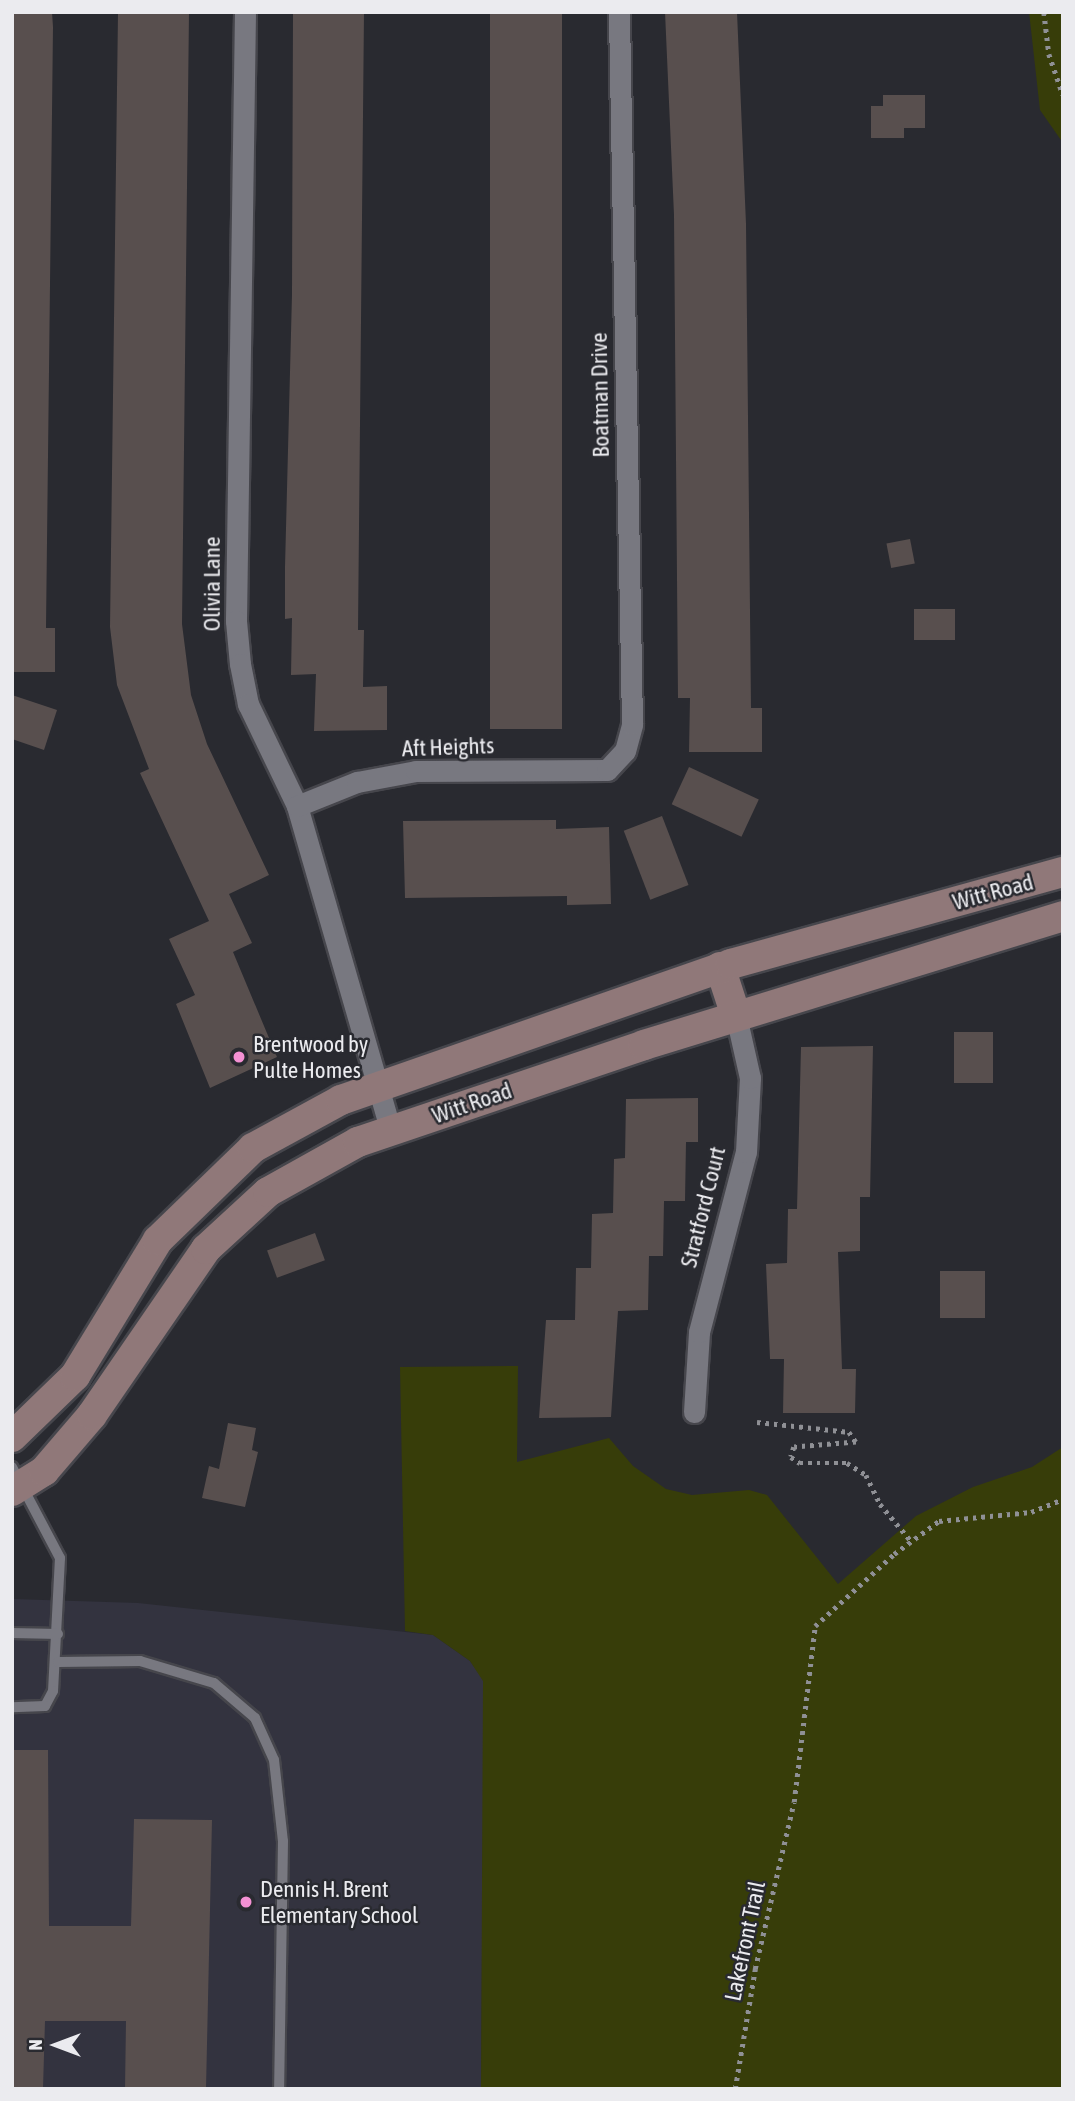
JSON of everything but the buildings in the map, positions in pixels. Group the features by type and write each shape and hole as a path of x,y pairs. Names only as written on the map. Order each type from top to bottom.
{"street":[{"name":"Olivia Lane","path":"245,12 236,621 248,704 297,806 375,1088 391,1131"},
{"name":"Boatman Drive","path":"607,770 625,751 632,724 619,12"},
{"name":"Aft Heights","path":"297,806 357,782 416,771 607,770"},
{"name":"Witt Road","path":"12,1437 75,1376 158,1240 253,1147 341,1100 720,967 1063,872"},
{"name":"Witt Road","path":"16,1480 44,1471 92,1415 206,1250 268,1192 358,1142 736,1016 1063,916"},
{"path":"720,967 736,1016"},
{"name":"Stratford Court","path":"694,1412 699,1332 746,1153 750,1078 736,1016"},
{"path":"109,1320 141,1344"}],"lane":[{"path":"12,1707 45,1706 53,1691 58,1662 60,1558 16,1480"},
{"path":"12,1633 58,1634"},
{"path":"58,1662 140,1661 214,1683 255,1718 275,1760 283,1842 279,2089"}],"path":[{"path":"1044,12 1049,54 1063,95"},
{"path":"757,1422 849,1432 856,1442 794,1447 790,1457 800,1463 847,1463 866,1475 880,1504 911,1541"},
{"name":"Lakefront Trail","path":"735,2089 755,1969 794,1802 815,1626 911,1541 939,1521 1031,1512 1063,1499"}],"shaded area":[{"name":"Dennis H. Brent Elementary School","path":"12,1599 138,1603 433,1635 470,1661 484,1681 481,2089 12,2089"}],"green space":[{"path":"1029,12 1063,12 1063,143 1040,110"},
{"path":"518,1366 517,1462 609,1438 633,1466 666,1489 692,1495 749,1490 767,1495 838,1584 916,1516 973,1487 1032,1467 1063,1447 1063,2089 481,2089 483,1681 470,1661 433,1635 405,1631 400,1367"}],"place":[{"name":"Brentwood by Pulte Homes","path":"239,1057"},
{"name":"Dennis H. Brent Elementary School","path":"246,1902"}]}
